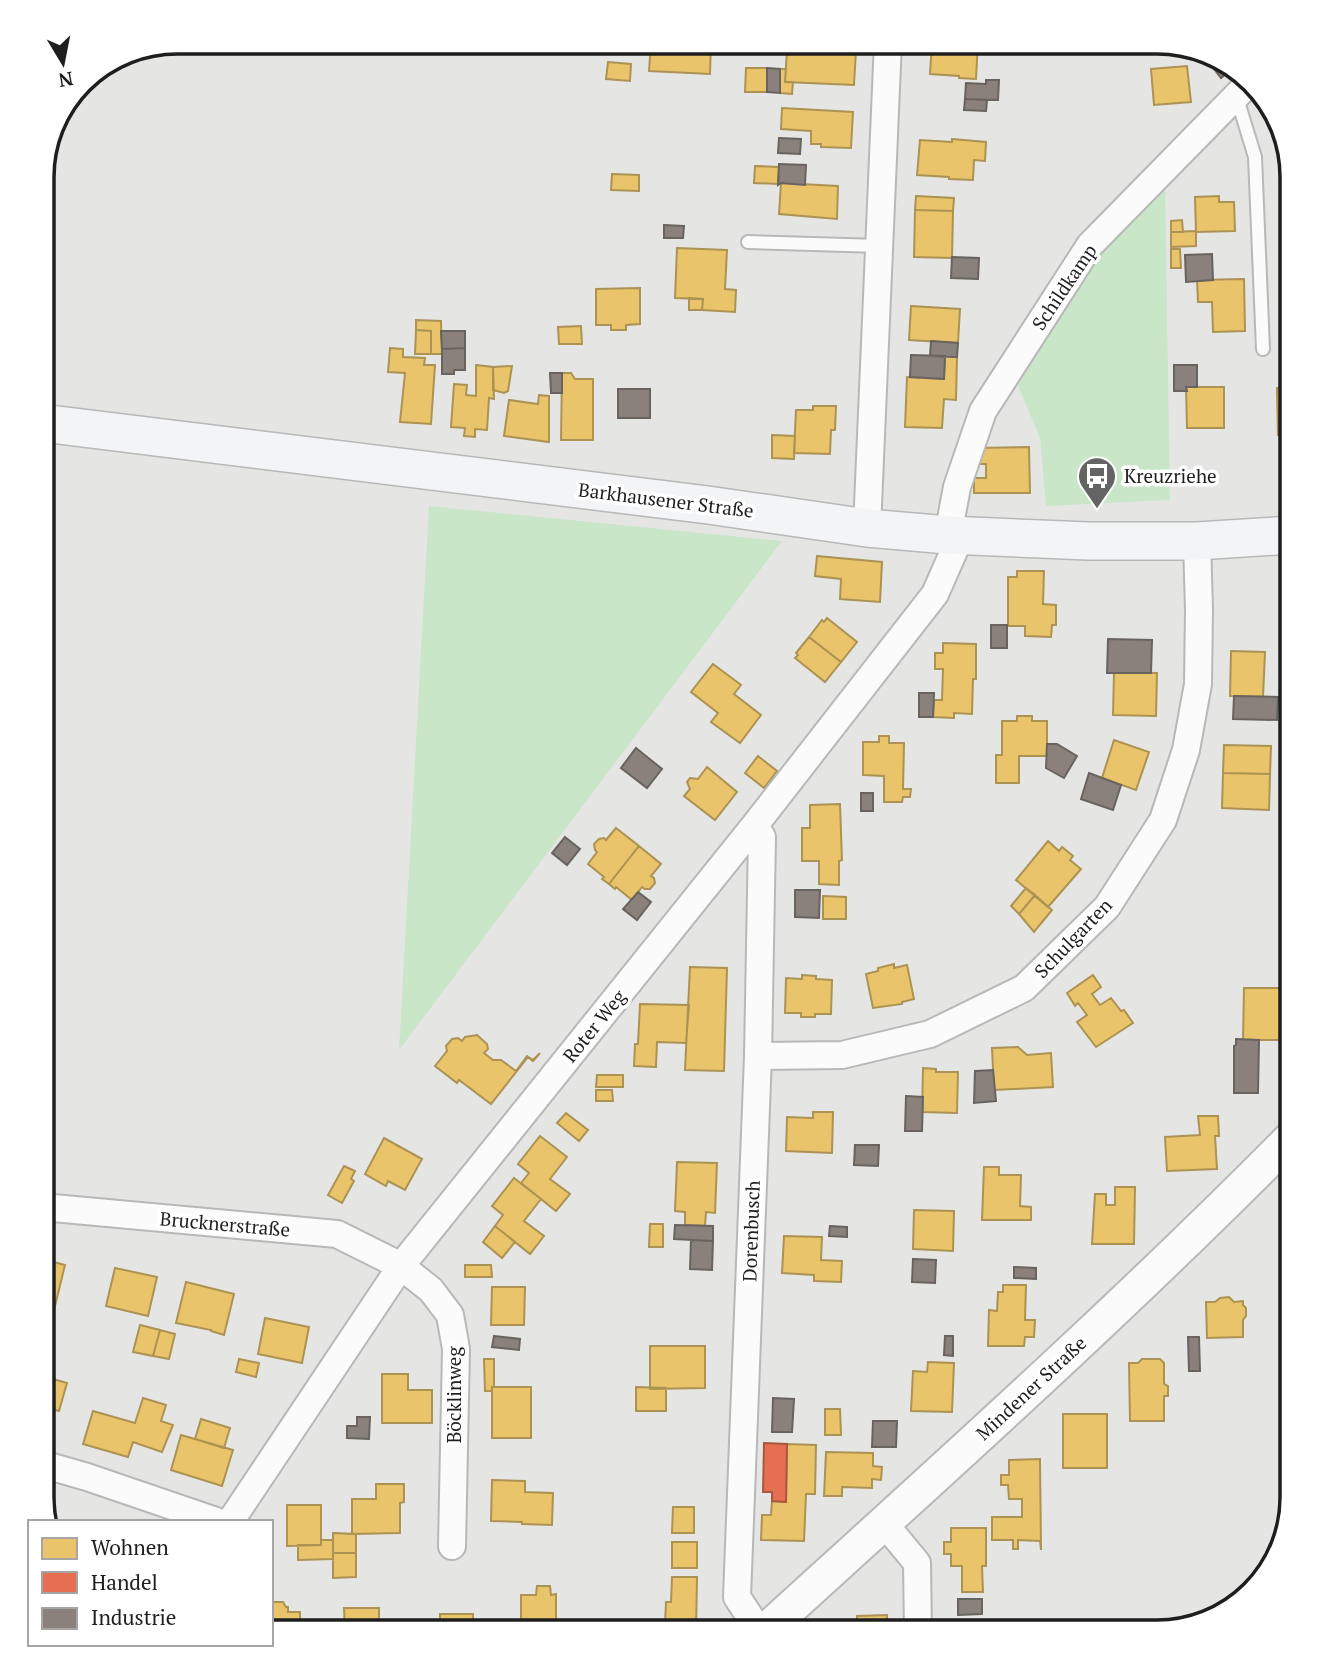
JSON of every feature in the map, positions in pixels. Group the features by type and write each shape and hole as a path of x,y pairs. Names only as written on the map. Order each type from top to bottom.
{"main road":[{"name":"Barkhausener Straße","path":"55,425 708,505 867,528 1088,541 1197,541 1280,536"}],"street":[{"path":"867,528 888,55"},
{"name":"Schildkamp","path":"955,535 957,487 984,411 1090,245 1242,89"},
{"name":"Roter Weg","path":"231,1520 401,1266 755,825 935,594 955,535"},
{"name":"Schulgarten","path":"758,1056 842,1055 930,1034 1024,988 1107,907 1163,820 1186,750 1198,684 1197,541"},
{"name":"Dorenbusch","path":"753,1620 737,1597 758,1056 762,838 755,825"},
{"name":"Mindener Straße","path":"775,1620 969,1446 1209,1220 1280,1149"},
{"name":"Brucknerstraße","path":"54,1208 337,1234 401,1266"},
{"name":"Böcklinweg","path":"401,1266 431,1290 450,1315 456,1349 452,1546"},
{"path":"54,1467 213,1520"},
{"path":"884,1523 917,1563 918,1620"}],"lane":[{"path":"1242,89 1255,157 1263,349"},
{"path":"748,242 880,246"}],"green space":[{"path":"1165,178 1170,500 1046,506 1040,438 1005,355"},
{"path":"429,506 782,541 399,1050"}],"building: Wohnen":[{"path":"650,54 711,55 710,74 649,71"},
{"path":"787,55 856,55 854,85 785,82"},
{"path":"931,55 977,55 976,79 930,74"},
{"path":"608,62 631,64 630,81 606,79"},
{"path":"1187,66 1191,102 1154,105 1151,69"},
{"path":"746,68 767,68 767,92 745,92"},
{"path":"780,69 786,69 785,82 793,82 792,94 780,93"},
{"path":"782,108 853,112 851,148 821,147 821,144 811,144 811,131 781,129"},
{"path":"952,139 986,142 985,161 974,160 973,180 917,175 920,140 952,142"},
{"path":"755,166 779,167 778,184 754,183"},
{"path":"612,174 639,175 639,191 611,190"},
{"path":"781,183 838,186 837,219 779,214"},
{"path":"916,196 954,198 953,211 915,210"},
{"path":"1219,196 1219,202 1234,202 1235,231 1196,232 1195,197"},
{"path":"915,210 953,211 952,258 914,257"},
{"path":"1182,220 1183,232 1171,232 1171,221"},
{"path":"1196,231 1196,246 1171,247 1171,232"},
{"path":"677,248 727,250 725,289 736,290 735,312 702,310 703,299 675,298"},
{"path":"1171,249 1180,249 1181,268 1171,268"},
{"path":"1244,279 1245,331 1213,332 1212,302 1198,302 1197,280"},
{"path":"640,288 640,324 626,325 626,330 611,330 611,325 596,325 596,289"},
{"path":"689,298 703,299 702,310 689,310"},
{"path":"911,306 960,309 958,343 909,340"},
{"path":"416,320 441,321 442,354 431,354 431,331 416,330"},
{"path":"581,326 582,344 559,344 558,327"},
{"path":"416,330 431,331 431,354 415,354"},
{"path":"390,348 403,349 403,357 425,358 424,365 435,365 431,424 400,422 405,373 388,372"},
{"path":"945,356 957,357 956,400 944,399 942,428 905,427 907,377 944,379"},
{"path":"476,365 493,367 494,399 489,398 487,430 475,429 475,437 464,436 465,428 451,427 454,384 467,385 466,395 476,396"},
{"path":"512,366 508,391 504,393 493,390 493,367"},
{"path":"562,373 571,373 575,379 593,379 593,440 561,440"},
{"path":"1186,387 1224,387 1224,428 1187,428"},
{"path":"1277,388 1280,388 1280,435 1278,435"},
{"path":"539,395 549,396 549,442 504,436 509,400 538,404"},
{"path":"813,406 836,406 830,454 794,453 796,410 813,410"},
{"path":"772,435 795,436 794,459 772,458"},
{"path":"1029,447 1030,493 974,493 974,478 986,478 986,464 976,464 975,448"},
{"path":"817,556 882,562 880,602 840,599 841,579 815,576"},
{"path":"1017,571 1044,571 1043,604 1056,605 1056,625 1052,625 1051,637 1025,636 1025,626 1008,626 1008,577 1017,577"},
{"path":"827,618 857,642 841,662 809,637 822,620 824,622"},
{"path":"809,637 841,662 825,682 795,658"},
{"path":"943,643 976,644 972,714 954,713 954,718 933,717 934,700 942,700 943,669 935,669 935,653 943,653"},
{"path":"1231,651 1265,652 1263,697 1230,696"},
{"path":"713,664 741,685 734,694 761,715 740,743 711,722 718,713 691,692"},
{"path":"1114,672 1157,673 1156,716 1113,715"},
{"path":"1017,716 1032,716 1032,721 1047,721 1047,756 1019,756 1019,783 996,783 996,755 1002,755 1002,721 1017,721"},
{"path":"879,736 889,736 889,743 904,743 903,789 911,789 910,797 903,797 902,802 884,802 884,776 863,775 863,742 879,742"},
{"path":"1114,740 1149,752 1136,790 1102,778"},
{"path":"1224,745 1271,746 1270,774 1223,773"},
{"path":"758,756 777,771 764,788 745,773"},
{"path":"707,767 737,792 715,820 684,796 690,789 687,782 690,778 698,779"},
{"path":"1223,773 1270,774 1269,810 1222,808"},
{"path":"840,804 842,860 839,861 839,885 819,884 819,861 802,861 802,828 810,828 810,805"},
{"path":"616,828 639,846 609,884 588,864 597,852 594,844 599,839 606,840"},
{"path":"1048,841 1059,851 1062,847 1073,856 1070,860 1081,869 1048,907 1016,880"},
{"path":"639,846 661,864 651,876 655,883 650,889 642,887 632,900 609,884"},
{"path":"1026,888 1035,895 1019,914 1011,906"},
{"path":"1035,895 1052,910 1034,932 1019,914"},
{"path":"823,896 846,897 846,919 823,919"},
{"path":"894,964 894,968 907,965 914,999 902,1004 873,1008 866,974"},
{"path":"690,967 727,968 724,1071 685,1070"},
{"path":"802,975 832,980 831,1014 801,1017 801,1013 785,1013 786,978 802,979"},
{"path":"1093,975 1101,987 1092,994 1100,1005 1111,998 1133,1023 1096,1047 1077,1022 1087,1015 1078,1003 1075,1006 1067,993"},
{"path":"1244,988 1280,988 1280,1040 1243,1040"},
{"path":"640,1004 689,1005 686,1043 657,1042 656,1067 634,1066"},
{"path":"477,1035 487,1044 488,1049 484,1053 493,1060 501,1060 516,1071 527,1056 533,1060 540,1053 533,1061 528,1057 491,1104 435,1066 447,1051 446,1046 452,1039 458,1038 462,1041 465,1037"},
{"path":"1018,1047 1027,1055 1051,1053 1053,1087 994,1090 992,1048"},
{"path":"923,1068 936,1069 936,1072 958,1072 957,1113 922,1112"},
{"path":"597,1075 623,1075 623,1087 596,1087"},
{"path":"596,1090 612,1090 613,1101 596,1101"},
{"path":"813,1112 833,1112 832,1153 786,1151 787,1117 813,1118"},
{"path":"566,1113 588,1130 579,1141 557,1123"},
{"path":"1198,1116 1218,1116 1219,1136 1215,1136 1217,1169 1167,1171 1165,1137 1200,1135"},
{"path":"540,1136 567,1157 550,1179 570,1194 556,1211 521,1183 529,1173 518,1164"},
{"path":"384,1138 422,1159 405,1190 388,1181 386,1186 365,1174"},
{"path":"677,1162 717,1163 715,1213 706,1212 705,1226 685,1225 685,1212 675,1211"},
{"path":"344,1166 355,1171 351,1179 354,1181 342,1203 328,1195"},
{"path":"984,1167 999,1167 999,1175 1021,1175 1020,1206 1031,1207 1031,1220 982,1220"},
{"path":"514,1178 541,1199 524,1221 544,1236 530,1254 495,1226 503,1215 492,1206"},
{"path":"1115,1187 1135,1187 1134,1244 1092,1244 1095,1194 1106,1194 1106,1205 1115,1205"},
{"path":"914,1210 954,1211 953,1251 913,1249"},
{"path":"650,1224 663,1224 663,1247 649,1247"},
{"path":"495,1226 515,1242 502,1258 483,1242"},
{"path":"784,1236 822,1237 821,1260 842,1261 841,1282 814,1281 814,1275 782,1273"},
{"path":"54,1262 65,1265 54,1306"},
{"path":"465,1265 491,1265 492,1277 465,1277"},
{"path":"115,1268 157,1277 148,1316 106,1306"},
{"path":"186,1282 234,1294 224,1335 176,1323"},
{"path":"1003,1285 1026,1285 1025,1320 1035,1320 1034,1337 1025,1337 1024,1346 988,1346 989,1310 997,1311 998,1292 1003,1292"},
{"path":"492,1287 525,1287 524,1325 491,1325"},
{"path":"1229,1297 1234,1302 1243,1301 1246,1308 1243,1337 1207,1338 1206,1302"},
{"path":"265,1318 309,1327 302,1363 258,1354"},
{"path":"140,1325 160,1330 153,1356 133,1352"},
{"path":"160,1330 175,1334 169,1359 153,1356"},
{"path":"650,1346 705,1346 705,1388 650,1389"},
{"path":"239,1359 259,1363 256,1377 236,1372"},
{"path":"484,1359 494,1359 492,1391 485,1391"},
{"path":"1142,1359 1160,1359 1164,1363 1164,1384 1168,1386 1168,1396 1164,1396 1164,1421 1130,1421 1129,1363 1138,1363"},
{"path":"928,1362 954,1363 952,1412 911,1411 913,1371 927,1372"},
{"path":"382,1374 408,1374 408,1390 432,1390 432,1423 382,1423"},
{"path":"54,1379 67,1383 59,1411 54,1410"},
{"path":"492,1387 531,1387 531,1438 492,1438"},
{"path":"636,1387 666,1388 666,1411 636,1411"},
{"path":"143,1398 166,1405 161,1421 173,1425 162,1452 133,1442 128,1457 83,1444 93,1411 135,1423"},
{"path":"825,1409 840,1409 841,1435 825,1435"},
{"path":"1063,1414 1107,1414 1107,1468 1063,1468"},
{"path":"201,1419 230,1428 224,1448 195,1439"},
{"path":"181,1435 233,1450 222,1486 171,1470"},
{"path":"787,1444 816,1445 815,1494 806,1494 804,1541 761,1540 762,1515 771,1515 772,1501 786,1502"},
{"path":"826,1452 873,1453 873,1466 882,1467 881,1480 872,1479 872,1488 842,1487 842,1496 824,1496"},
{"path":"1040,1459 1041,1550 1040,1541 1018,1540 1018,1549 1013,1549 1013,1540 992,1540 992,1517 1022,1517 1022,1499 1009,1499 1008,1485 1001,1485 1001,1475 1009,1475 1009,1460"},
{"path":"492,1480 525,1481 525,1492 553,1493 552,1525 491,1521"},
{"path":"376,1484 404,1484 404,1502 400,1503 400,1533 352,1534 352,1499 376,1499"},
{"path":"287,1505 321,1505 321,1545 287,1546"},
{"path":"673,1507 694,1507 694,1533 672,1533"},
{"path":"951,1528 986,1528 986,1566 982,1566 983,1592 962,1592 962,1566 951,1566 951,1554 944,1554 944,1542 951,1542"},
{"path":"333,1533 356,1534 356,1553 333,1553"},
{"path":"321,1540 333,1540 333,1559 298,1560 298,1545 321,1545"},
{"path":"672,1542 697,1542 697,1568 672,1568"},
{"path":"333,1553 356,1553 356,1577 333,1578"},
{"path":"672,1577 697,1577 696,1620 665,1620 666,1602 671,1602"},
{"path":"537,1586 550,1586 551,1595 556,1594 556,1620 521,1620 521,1595 536,1595"},
{"path":"283,1602 288,1607 288,1612 300,1612 300,1620 273,1620 273,1604"},
{"path":"344,1608 379,1608 379,1620 344,1620"},
{"path":"440,1614 473,1614 473,1620 440,1620"},
{"path":"887,1615 887,1620 857,1620 857,1616"}],"building: Handel":[{"path":"764,1443 787,1444 786,1502 772,1501 772,1492 763,1492"}],"building: Industrie":[{"path":"767,68 780,69 780,93 767,92"},
{"path":"986,80 999,80 998,100 965,99 966,83 986,84"},
{"path":"965,99 987,100 986,111 964,110"},
{"path":"779,138 801,139 800,154 778,153"},
{"path":"779,164 806,165 805,185 778,185"},
{"path":"664,225 684,226 683,238 664,238"},
{"path":"1212,254 1213,280 1186,282 1185,255"},
{"path":"952,257 979,258 978,279 951,278"},
{"path":"441,331 465,331 465,348 442,349"},
{"path":"931,341 958,343 957,357 930,356"},
{"path":"465,348 465,370 442,374 442,349"},
{"path":"911,355 945,356 944,379 910,377"},
{"path":"1174,365 1197,365 1197,387 1186,387 1187,391 1174,391"},
{"path":"550,373 562,373 562,393 551,393"},
{"path":"618,389 650,389 650,418 618,418"},
{"path":"991,625 1007,625 1007,648 991,648"},
{"path":"1108,639 1152,640 1151,673 1107,673"},
{"path":"919,693 934,693 933,717 919,717"},
{"path":"1234,696 1278,697 1277,720 1233,719"},
{"path":"1047,744 1057,744 1077,756 1064,778 1046,768"},
{"path":"636,748 662,769 647,788 621,768"},
{"path":"1089,773 1121,785 1113,810 1081,799"},
{"path":"861,793 873,793 873,811 861,811"},
{"path":"565,837 580,849 567,865 552,853"},
{"path":"795,890 820,890 819,918 795,917"},
{"path":"638,892 651,902 637,920 623,909"},
{"path":"1236,1039 1259,1040 1258,1093 1234,1093"},
{"path":"993,1070 996,1101 974,1103 975,1071"},
{"path":"906,1096 923,1097 922,1131 905,1131"},
{"path":"855,1145 879,1145 878,1166 854,1165"},
{"path":"675,1225 713,1226 713,1241 674,1239"},
{"path":"830,1226 847,1227 847,1237 829,1236"},
{"path":"691,1240 713,1241 712,1270 690,1269"},
{"path":"913,1259 936,1260 935,1283 912,1282"},
{"path":"1014,1267 1036,1268 1036,1279 1014,1278"},
{"path":"494,1336 520,1339 519,1350 492,1347"},
{"path":"945,1336 953,1336 953,1356 944,1355"},
{"path":"1188,1337 1199,1337 1200,1371 1189,1371"},
{"path":"773,1398 794,1399 792,1432 772,1432"},
{"path":"357,1417 370,1417 369,1439 347,1438 347,1426 357,1426"},
{"path":"873,1421 897,1421 896,1447 872,1447"},
{"path":"958,1599 982,1599 982,1614 958,1615"}],"place":[{"name":"Kreuzriehe","path":"1097,510"}]}
